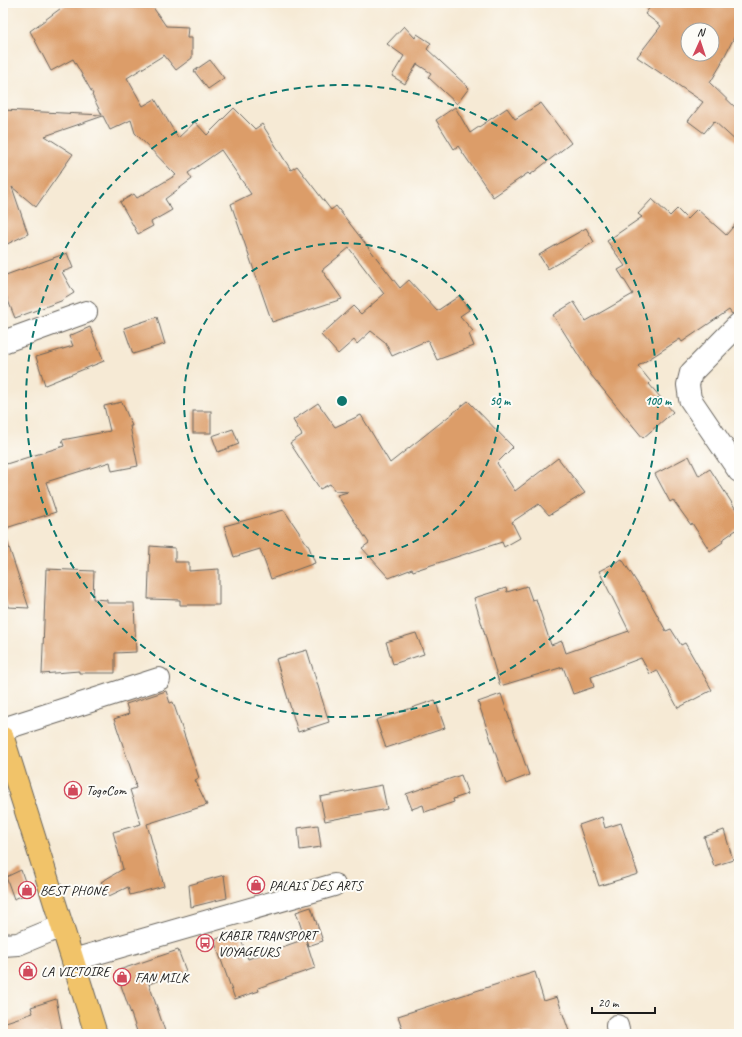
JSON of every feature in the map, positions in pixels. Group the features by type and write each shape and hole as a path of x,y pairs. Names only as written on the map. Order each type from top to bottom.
{"highway":[{"path":"3,738 96,1034"}],"street":[{"path":"3,342 86,312"},
{"path":"739,324 691,373 688,384 690,399 739,472"},
{"path":"3,729 159,679"},
{"path":"73,960 334,885"},
{"path":"3,945 18,944 62,926"}],"building":[{"path":"68,3 150,3 166,26 188,27 187,38 192,38 192,58 176,70 164,55 127,78 143,106 155,99 178,138 195,122 207,135 234,108 255,129 262,124 291,170 297,166 331,210 336,206 400,288 409,280 437,311 459,296 469,310 460,316 473,331 469,334 474,346 437,360 428,340 392,356 385,342 371,331 357,344 354,340 338,354 321,335 353,306 361,314 384,294 349,248 322,270 342,299 272,322 231,204 251,194 221,150 188,173 192,179 165,199 172,210 151,222 153,226 138,234 120,202 134,194 137,198 176,175 135,133 131,120 110,130 103,116 45,136 73,154 36,207 12,187 28,234 3,246 3,157 5,156 3,110 102,115 92,95 93,94 73,59 51,71 30,31"},
{"path":"653,3 739,3 739,28 722,63 710,83 739,111 739,144 714,121 704,133 688,121 703,102 637,57 661,26 645,14"},
{"path":"404,26 415,38 417,34 431,43 427,49 469,88 457,104 428,77 431,73 417,64 405,84 392,76 404,56 387,44"},
{"path":"210,60 224,78 208,89 194,71"},
{"path":"541,103 571,143 530,175 528,173 493,197 458,146 454,149 436,120 455,107 470,133 507,108 515,119"},
{"path":"652,199 670,216 677,209 687,219 697,209 726,235 739,220 739,312 732,314 729,310 682,342 680,339 638,366 651,382 649,384 673,412 643,438 591,375 553,315 574,302 586,321 633,294 618,270 625,266 607,241 642,217 638,214"},
{"path":"586,228 594,242 548,269 539,255"},
{"path":"67,253 73,268 62,272 74,293 61,301 15,318 3,288 3,276"},
{"path":"157,317 165,344 133,354 124,328"},
{"path":"90,327 104,361 45,385 36,357 73,346 69,336"},
{"path":"468,401 513,447 497,463 515,491 558,458 585,493 549,515 539,504 512,522 520,538 504,547 502,542 413,571 412,569 389,578 362,548 369,543 337,495 348,492 335,491 330,484 320,489 290,443 302,435 293,420 318,403 335,427 361,415 390,463"},
{"path":"122,402 132,426 130,426 138,466 112,471 110,462 46,482 56,512 3,529 3,465 64,446 62,440 110,431 104,406"},
{"path":"193,411 211,411 211,433 193,433"},
{"path":"233,429 239,444 218,452 212,436"},
{"path":"689,456 699,476 710,469 739,514 739,528 710,551 692,523 691,525 673,500 670,502 655,474"},
{"path":"284,510 309,547 315,563 271,579 260,549 234,557 224,526"},
{"path":"6,538 29,608 8,607 3,593 3,539"},
{"path":"150,546 175,548 175,562 189,562 189,571 219,569 219,605 180,605 180,600 148,599"},
{"path":"622,559 643,592 644,591 666,631 671,629 681,645 685,643 712,690 678,708 657,670 650,674 641,658 591,677 594,687 573,694 563,667 500,686 474,598 506,588 507,592 527,586 532,600 536,599 551,645 562,641 566,653 629,631 599,571"},
{"path":"46,569 94,571 93,599 107,600 107,603 134,603 136,652 115,653 115,673 79,673 79,671 42,674"},
{"path":"416,633 424,654 393,664 386,642"},
{"path":"307,650 329,722 298,732 276,659"},
{"path":"166,691 170,703 173,702 199,778 195,780 207,805 147,824 164,886 130,895 128,887 109,896 101,882 123,869 113,832 141,824 130,790 136,788 136,784 114,719 129,714 126,704"},
{"path":"501,694 529,775 506,784 478,702"},
{"path":"435,700 445,728 386,748 376,720"},
{"path":"461,775 468,794 453,799 454,802 425,812 423,805 412,809 406,794"},
{"path":"382,785 387,809 325,821 320,797"},
{"path":"602,817 605,828 621,823 638,874 599,886 579,825"},
{"path":"318,825 321,847 300,850 298,828"},
{"path":"724,830 733,860 714,866 704,837"},
{"path":"21,870 29,893 14,899 6,877"},
{"path":"224,875 227,898 191,907 189,885"},
{"path":"311,907 323,941 308,946 306,940 315,968 258,988 259,991 235,999 214,940 238,931 248,959 305,939 296,912"},
{"path":"178,950 186,971 149,984 166,1034 138,1034 116,971"},
{"path":"535,972 544,1001 557,997 570,1034 404,1034 398,1016"},
{"path":"56,999 63,1034 3,1034 3,1023 33,1013 31,1007"}],"place":[{"name":"TogoCom","path":"73,790"},
{"name":"PALAIS DES ARTS","path":"256,885"},
{"name":"BEST PHONE","path":"27,890"},
{"name":"KABIR TRANSPORT VOYAGEURS","path":"205,943"},
{"name":"LA VICTOIRE","path":"28,971"},
{"name":"FAN MILK","path":"122,977"}]}
